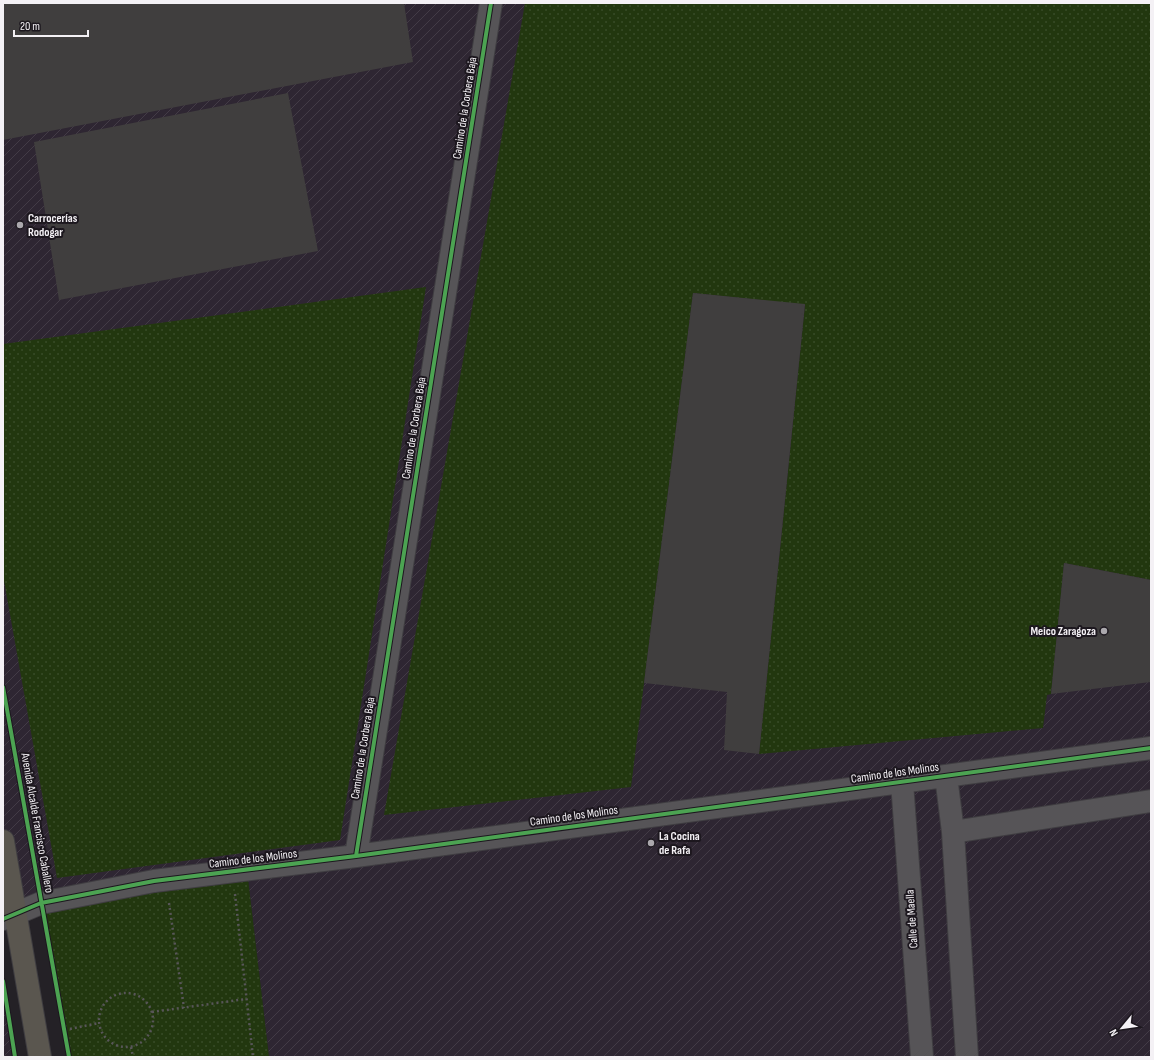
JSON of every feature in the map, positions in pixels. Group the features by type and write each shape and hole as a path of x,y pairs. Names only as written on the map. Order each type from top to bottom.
{"main road":[{"path":"3,841 9,916 40,1057"}],"street":[{"name":"Camino de la Corbera Baja","path":"356,856 492,3"},
{"name":"Camino de los Molinos","path":"9,916 41,903 165,880 356,856 1151,748"},
{"path":"946,776 953,832 966,1057"},
{"name":"Calle de Maella","path":"902,782 922,1057"},
{"path":"953,832 1151,801"}],"path":[{"path":"233,871 253,1057"},
{"path":"165,880 184,1008"},
{"path":"125,993 133,994 142,998 148,1004 152,1012 153,1021 151,1030 140,1044 131,1047 122,1047 114,1044 106,1038 99,1023 103,1006 109,999 116,995 125,993"},
{"path":"152,1012 246,999"},
{"path":"63,1022 66,1036"},
{"path":"65,1030 99,1023"},
{"path":"131,1047 133,1057"}],"shaded area":[{"path":"3,3 1151,3 1151,1057 269,1057 247,870 3,919"},
{"path":"3,989 14,1057 3,1057"}],"green space":[{"path":"525,3 1151,3 1151,580 1064,563 1051,694 1047,695 1043,728 759,754 805,305 693,293 631,787 384,815"},
{"path":"426,287 340,840 57,878 3,575 3,344"},
{"path":"247,870 269,1057 69,1057 41,903"}],"building":[{"path":"3,3 404,3 413,62 3,140"},
{"path":"288,93 318,251 59,300 34,142"},
{"path":"693,293 805,304 759,754 724,750 727,692 644,683"},
{"name":"Meico Zaragoza","path":"1064,563 1151,580 1151,682 1051,694"}],"cycle path":[{"path":"356,856 491,3"},
{"name":"Avenida Alcalde Francisco Caballero","path":"3,687 69,1057"},
{"name":"Avenida Alcalde Francisco Caballero","path":"3,919 41,903 154,881 356,856 1151,748"},
{"path":"3,981 15,1057"}],"place":[{"name":"Carrocerías Rodogar","path":"20,225"},
{"name":"Meico Zaragoza","path":"1104,631"},
{"name":"La Cocina de Rafa","path":"651,843"}]}
